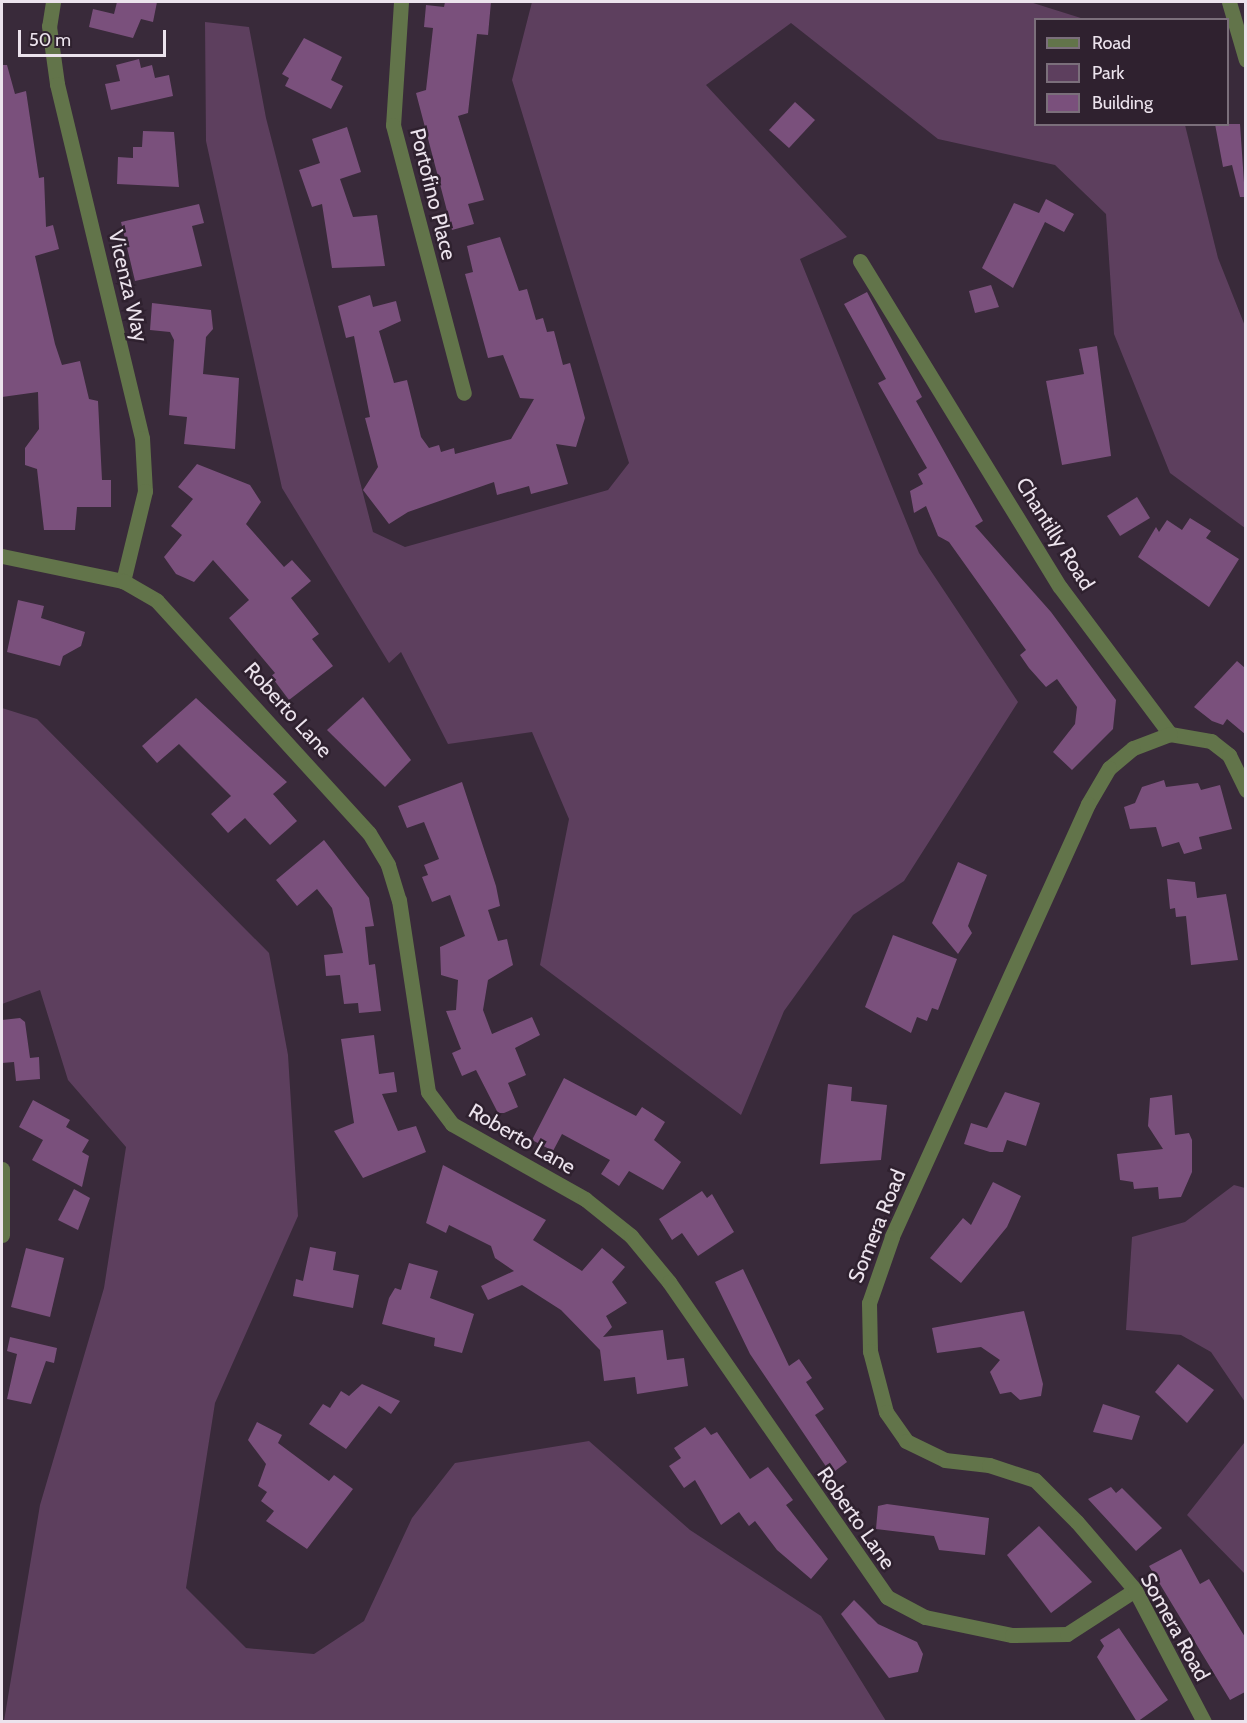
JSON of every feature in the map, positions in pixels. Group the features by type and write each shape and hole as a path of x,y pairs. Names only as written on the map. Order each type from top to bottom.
{"street":[{"name":"Vicenza Way","path":"53,2 49,26 57,84 142,438 145,491 123,581"},
{"name":"Portofino Place","path":"401,2 393,125 464,393"},
{"path":"1229,2 1245,60"},
{"name":"Chantilly Road","path":"860,261 1060,587 1170,734"},
{"name":"Roberto Lane","path":"2,556 123,581 157,601 194,636 369,832 388,865 399,900 428,1092 452,1124 585,1199 631,1236 669,1282 887,1597 925,1617 1012,1635 1067,1634 1135,1590"},
{"path":"1170,734 1211,741 1229,755 1245,790"},
{"name":"Somera Road","path":"1170,734 1133,748 1109,768 1088,804 892,1237 869,1303 877,1389 906,1441 945,1460 989,1465 1035,1480 1135,1590 1204,1722"},
{"path":"2,1169 2,1235"}],"green space":[{"path":"532,2 1030,2 1081,18 1034,18 1034,126 1185,126 1218,258 1245,326 1245,528 1170,473 1114,334 1106,214 1055,165 938,139 791,23 706,85 847,237 800,259 919,553 1018,702 904,881 853,915 784,1011 741,1115 540,965 569,819 532,732 448,744 401,652 389,663 282,488 206,141 205,22 249,27 266,118 373,532 405,547 608,490 629,463 512,80"},
{"path":"2,708 37,719 269,953 288,1055 298,1216 215,1403 186,1588 246,1648 314,1654 364,1621 412,1518 455,1463 589,1441 690,1530 821,1616 886,1721 4,1721 40,1505 104,1288 126,1147 68,1080 40,990 2,1004"},
{"path":"1234,1185 1245,1188 1245,1402 1211,1352 1181,1335 1126,1330 1132,1237 1185,1222"},
{"path":"1245,1433 1245,1574 1187,1515 1244,1443"}],"building":[{"path":"117,2 157,2 153,22 141,19 133,38 89,27 93,9 114,14"},
{"path":"445,2 491,2 488,35 477,34 468,113 458,116 484,200 468,204 474,224 452,230 416,93 426,90 433,28 424,27 426,5 444,7"},
{"path":"304,38 342,57 331,80 343,86 331,109 285,86 289,78 282,74"},
{"path":"139,59 141,68 152,65 155,78 169,75 173,96 111,110 105,84 120,81 116,65"},
{"path":"2,65 7,65 15,94 26,91 39,178 44,177 46,227 53,225 59,249 35,256 55,344 62,365 80,361 89,399 98,401 102,480 111,480 111,507 77,507 75,530 44,530 37,469 25,465 25,448 39,429 38,392 2,397"},
{"path":"795,102 815,120 789,148 769,130"},
{"path":"1240,124 1245,197 1240,197 1232,165 1223,167 1215,126"},
{"path":"347,127 361,172 340,179 353,217 377,215 385,266 332,268 322,204 312,207 299,170 320,163 312,139"},
{"path":"143,131 174,132 179,187 117,184 118,157 133,158 133,147 142,147"},
{"path":"1046,199 1074,214 1064,232 1045,222 1013,288 982,268 1014,203 1039,213"},
{"path":"199,204 204,223 192,226 202,266 135,281 121,222"},
{"path":"500,237 519,291 527,289 536,320 543,318 547,332 554,331 563,365 570,363 585,418 576,447 556,444 568,484 531,494 529,486 497,495 494,482 408,512 389,524 363,490 378,467 365,418 370,417 354,336 346,338 338,306 370,295 373,307 396,301 401,321 379,331 394,383 407,380 421,437 429,448 439,445 441,452 454,448 455,454 511,439 534,399 520,398 503,355 488,358 465,274 473,272 467,246"},
{"path":"991,285 999,307 975,313 969,291"},
{"path":"867,292 922,397 916,401 983,521 975,526 1051,612 1116,700 1113,729 1072,770 1053,752 1075,724 1077,707 1057,679 1046,687 1029,668 1020,655 1026,650 949,542 938,536 926,506 914,513 910,491 923,484 918,474 927,468 878,383 886,379 844,304"},
{"path":"152,303 211,310 213,329 206,337 203,374 239,378 235,449 184,444 187,417 169,415 174,340 170,332 150,330"},
{"path":"1097,346 1111,456 1062,465 1046,381 1084,374 1079,349"},
{"path":"197,464 250,485 261,502 246,524 284,567 292,560 311,581 291,598 319,634 312,639 333,666 289,700 271,676 275,673 229,618 249,600 213,560 194,582 176,574 164,557 182,535 171,526 193,499 178,487"},
{"path":"1137,497 1150,518 1120,536 1107,516"},
{"path":"1190,518 1211,531 1206,538 1239,559 1209,607 1138,557 1156,527 1159,532 1167,520 1182,530"},
{"path":"18,600 44,606 41,618 85,632 81,646 63,656 60,666 7,652"},
{"path":"1237,661 1245,668 1245,734 1227,719 1223,725 1212,721 1194,707"},
{"path":"363,697 411,760 385,787 327,730"},
{"path":"196,698 287,782 273,794 297,821 270,845 245,818 228,833 211,814 231,796 179,744 157,763 142,746"},
{"path":"1164,780 1166,787 1198,783 1201,790 1220,785 1232,829 1199,837 1202,849 1184,854 1179,842 1162,847 1156,827 1130,829 1124,807 1135,803 1142,787"},
{"path":"462,782 496,886 500,906 488,910 498,941 507,939 513,965 488,980 483,1010 492,1034 532,1017 540,1035 515,1048 526,1075 508,1083 518,1107 504,1113 498,1113 476,1070 462,1076 452,1053 461,1049 446,1011 456,1010 458,980 441,975 440,947 465,936 450,895 432,902 422,877 428,875 424,865 439,859 424,822 407,828 398,806"},
{"path":"324,840 369,898 374,926 365,927 369,965 375,964 381,1011 359,1013 358,1003 344,1004 340,975 326,976 324,955 343,953 332,908 317,889 297,906 276,880"},
{"path":"958,862 987,875 968,926 972,933 958,954 932,923"},
{"path":"1167,879 1195,882 1197,898 1226,894 1238,960 1191,965 1186,916 1176,917 1175,908 1170,909"},
{"path":"893,935 957,959 938,1010 932,1008 927,1021 917,1017 911,1033 865,1007"},
{"path":"20,1018 25,1022 30,1058 39,1057 40,1079 16,1081 14,1062 2,1063 2,1020"},
{"path":"374,1035 379,1074 394,1072 397,1092 382,1094 398,1131 416,1126 426,1152 363,1178 334,1131 354,1123 341,1039"},
{"path":"564,1078 636,1116 642,1107 665,1122 654,1140 681,1162 663,1190 629,1171 619,1186 601,1174 610,1160 562,1134 553,1151 532,1140"},
{"path":"828,1084 852,1087 851,1101 887,1105 881,1160 820,1164"},
{"path":"1005,1092 1040,1103 1026,1146 1007,1140 1003,1152 990,1152 964,1144 971,1123 987,1128"},
{"path":"1172,1095 1175,1135 1189,1133 1192,1140 1192,1172 1181,1197 1159,1199 1158,1187 1134,1189 1133,1182 1120,1180 1117,1154 1163,1149 1148,1126 1150,1098"},
{"path":"33,1100 70,1120 66,1127 89,1140 82,1152 89,1156 82,1187 32,1160 43,1140 19,1127"},
{"path":"443,1165 546,1220 533,1240 582,1271 602,1248 625,1267 612,1282 627,1303 606,1316 612,1327 603,1337 663,1330 667,1360 684,1358 688,1386 637,1394 635,1377 604,1381 600,1350 561,1310 522,1285 488,1300 481,1286 514,1271 495,1258 491,1246 449,1225 446,1233 426,1223"},
{"path":"993,1182 1021,1196 1007,1227 961,1283 930,1258 963,1218 971,1225"},
{"path":"74,1189 90,1198 78,1230 58,1220"},
{"path":"702,1191 707,1198 712,1194 734,1232 698,1256 682,1233 672,1240 659,1219"},
{"path":"310,1247 336,1252 333,1270 359,1275 353,1308 293,1296 296,1279 303,1281"},
{"path":"26,1248 64,1258 50,1317 11,1307"},
{"path":"409,1263 438,1271 430,1298 474,1314 462,1353 434,1346 435,1338 382,1324 389,1298 395,1288 401,1290"},
{"path":"743,1269 789,1366 799,1359 812,1378 806,1382 824,1409 815,1415 847,1462 831,1474 750,1354 715,1282"},
{"path":"1024,1311 1043,1384 1041,1396 1020,1400 1011,1392 1000,1394 990,1372 1000,1360 981,1347 937,1353 932,1328"},
{"path":"10,1337 57,1348 54,1363 46,1361 31,1404 7,1399 17,1354 7,1351"},
{"path":"1178,1364 1214,1390 1187,1423 1155,1392"},
{"path":"362,1384 400,1401 391,1414 379,1406 346,1449 309,1424 323,1404 330,1408 341,1391 349,1396"},
{"path":"1103,1404 1140,1416 1132,1440 1093,1432"},
{"path":"257,1422 282,1435 278,1443 329,1481 334,1475 353,1489 307,1549 266,1521 274,1511 261,1501 267,1492 258,1486 266,1464 248,1440"},
{"path":"705,1427 711,1435 717,1432 750,1479 768,1467 793,1500 786,1505 828,1559 811,1579 777,1550 755,1521 749,1526 739,1512 721,1525 695,1480 684,1488 669,1466 681,1458 674,1448"},
{"path":"1111,1487 1116,1493 1122,1488 1162,1528 1136,1551 1088,1499"},
{"path":"887,1504 989,1518 985,1555 939,1550 934,1536 876,1529 878,1506"},
{"path":"1039,1526 1092,1582 1051,1613 1007,1555"},
{"path":"1181,1549 1200,1584 1209,1579 1245,1637 1245,1692 1230,1700 1149,1566"},
{"path":"854,1600 878,1624 917,1642 923,1654 918,1672 889,1678 841,1614"},
{"path":"1119,1628 1168,1700 1137,1722 1097,1657 1104,1646 1100,1640"}]}
